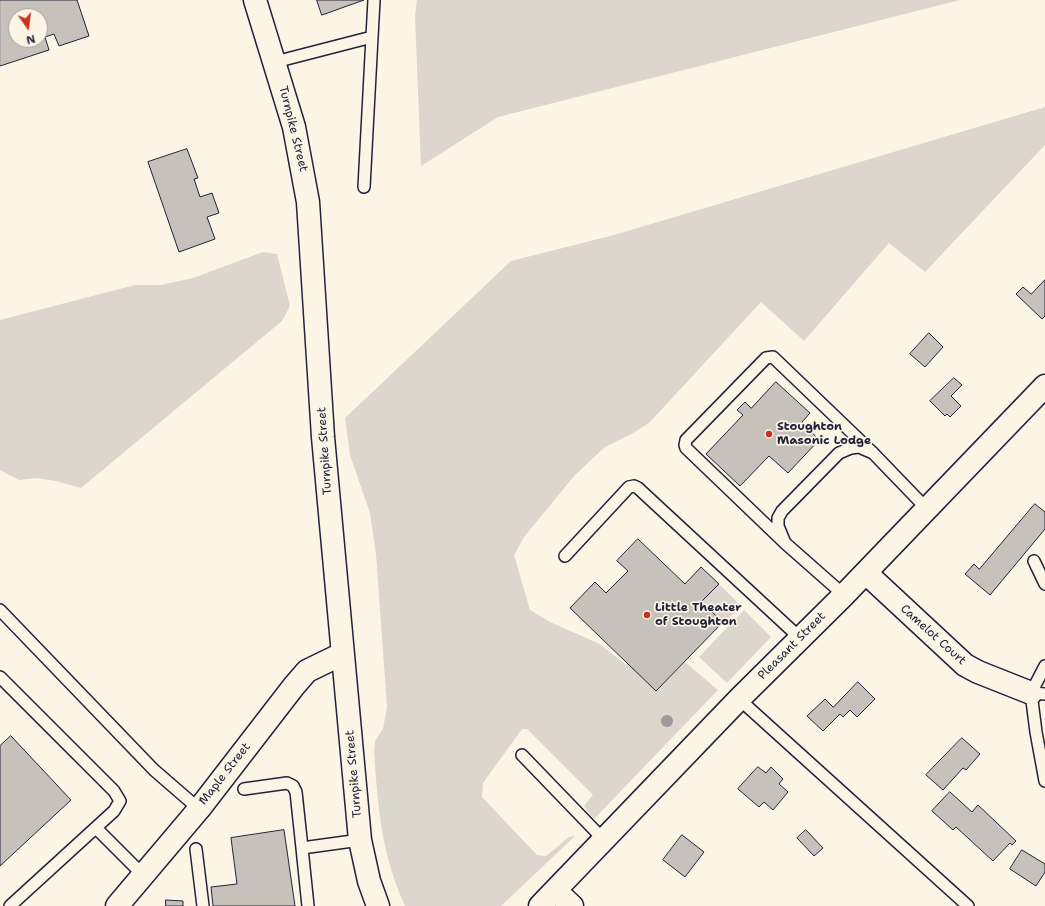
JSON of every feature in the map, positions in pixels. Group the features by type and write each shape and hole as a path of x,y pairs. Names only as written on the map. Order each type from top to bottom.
{"street":[{"name":"Turnpike Street","path":"255,0 296,132 308,202 323,437 360,840 369,881 378,906"},
{"name":"Pleasant Street","path":"540,906 739,699 866,573 1045,386"},
{"name":"Camelot Court","path":"866,573 965,665 978,672 1038,694"},
{"name":"Maple Street","path":"117,906 199,809 307,671 342,654"},
{"path":"556,891 572,906"}],"lane":[{"path":"364,187 374,0"},
{"path":"275,62 372,37"},
{"path":"844,595 785,543 686,448 684,445 686,440 766,358 773,357 873,453 927,509"},
{"path":"785,543 778,526 778,518 782,511 839,453 851,448 859,447 873,453"},
{"path":"564,556 629,487 634,486 638,488 800,638"},
{"path":"1034,561 1045,584"},
{"path":"0,610 154,770 199,809"},
{"path":"1045,666 1038,694 1036,732 1045,781"},
{"path":"0,676 119,797 118,805 114,811 10,906"},
{"path":"739,699 968,906"},
{"path":"522,755 604,840"},
{"path":"244,789 287,783 293,786 296,792 308,906"},
{"path":"96,828 143,875"},
{"path":"302,848 360,840"},
{"path":"196,848 204,906"}],"shaded area":[{"path":"417,0 960,0 498,117 421,166 415,16"},
{"path":"1045,107 1045,145 925,272 889,243 804,341 761,302 649,423 605,447 575,475 524,537 514,555 530,610 552,623 600,644 626,665 627,663 656,691 685,662 718,690 594,819 584,806 593,795 527,729 522,729 483,783 482,797 537,855 546,856 569,837 575,836 501,906 405,906 397,886 386,849 379,811 374,751 375,741 383,729 387,707 376,554 370,513 350,455 345,418 511,261 614,235"},
{"path":"263,252 277,254 290,306 282,321 81,488 56,481 37,478 19,480 0,470 0,320 135,285 161,285 193,278"},
{"path":"719,584 741,606 724,623 701,602"},
{"path":"744,610 771,637 727,683 699,657"}],"building":[{"path":"0,0 77,0 89,36 59,46 54,34 48,36 48,8 8,8 8,48 48,48 48,47 49,50 0,66"},
{"path":"317,0 364,0 322,15"},
{"path":"187,149 198,178 194,179 200,197 212,193 219,213 207,217 215,239 179,252 148,162"},
{"path":"1045,280 1045,316 1042,319 1016,294 1023,287 1031,294"},
{"path":"929,333 943,347 925,367 910,354"},
{"path":"954,378 962,385 951,396 961,406 950,417 947,414 945,416 930,401"},
{"name":"Stoughton Masonic Lodge","path":"776,382 810,413 802,422 819,440 788,473 769,456 740,486 706,454 743,415 737,410 745,402 751,408"},
{"path":"1035,504 1045,512 1045,529 990,595 965,574 974,564 979,569"},
{"name":"Little Theater of Stoughton","path":"638,539 685,584 701,567 719,584 701,602 723,622 656,691 570,608 595,582 606,593 628,571 617,561"},
{"path":"858,682 875,699 857,717 850,710 843,717 840,714 823,731 807,716 825,699 833,707"},
{"path":"11,736 71,800 0,866 0,746"},
{"path":"962,738 980,754 966,770 963,768 943,790 926,775"},
{"path":"758,767 766,773 771,767 783,779 779,784 788,792 773,810 764,802 759,807 738,789"},
{"path":"950,792 972,812 978,805 1016,841 1012,845 1010,843 993,861 956,827 953,830 932,811"},
{"path":"284,830 295,906 213,906 211,887 237,884 231,838"},
{"path":"806,830 823,848 814,856 797,838"},
{"path":"682,835 704,852 685,877 663,860"},
{"path":"1022,850 1045,864 1045,872 1036,886 1010,869"},
{"path":"166,900 183,901 183,906 166,906"}],"place":[{"name":"Stoughton Masonic Lodge","path":"769,434"},
{"name":"Little Theater of Stoughton","path":"647,615"}]}
